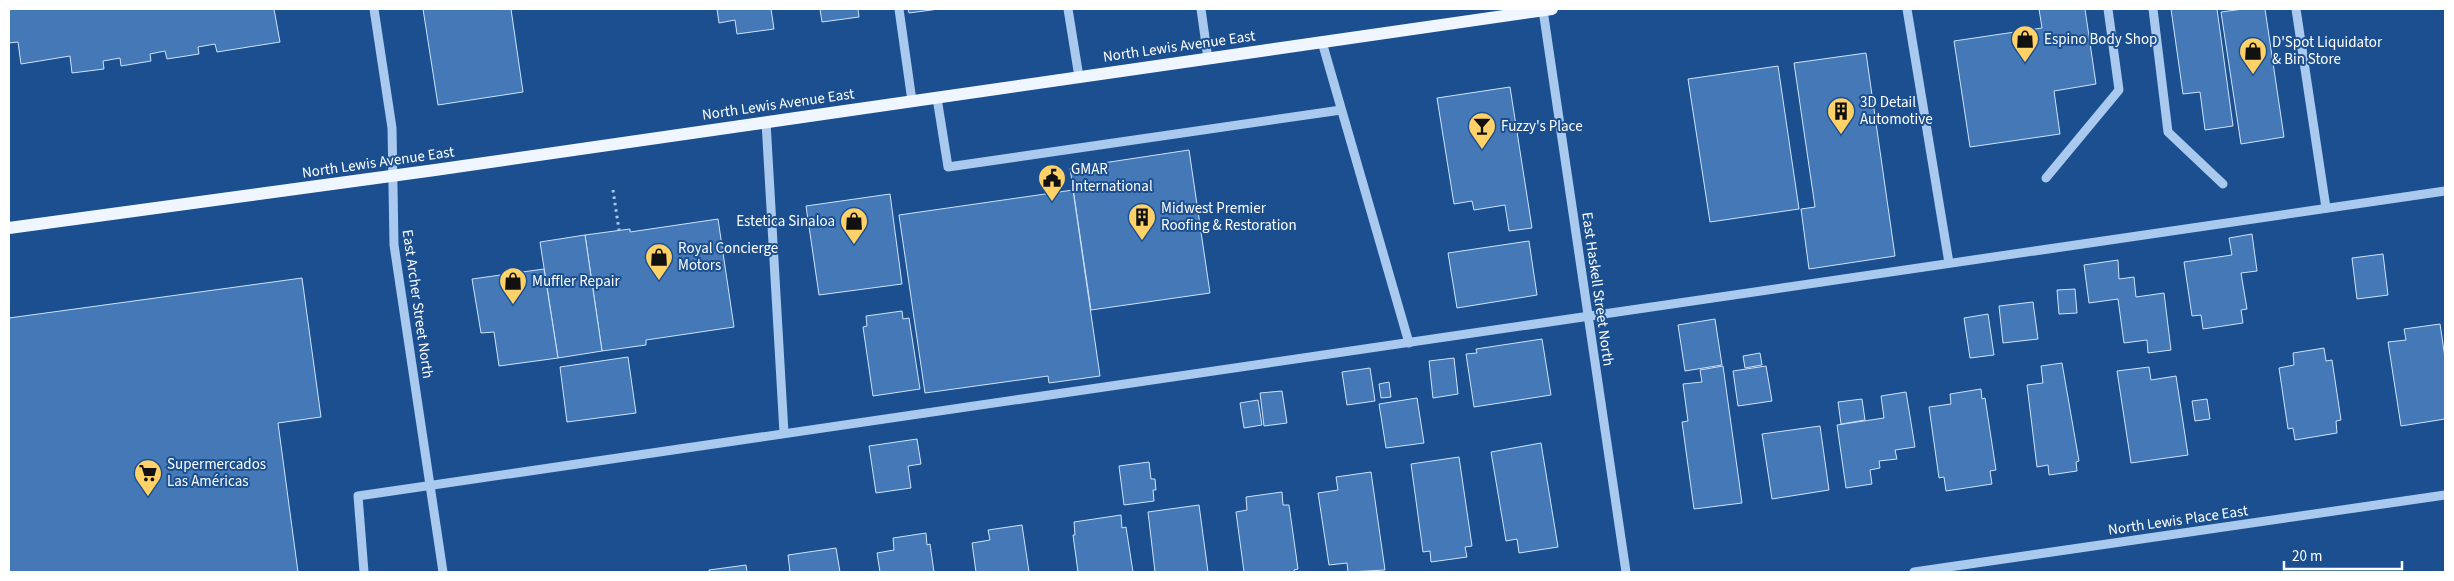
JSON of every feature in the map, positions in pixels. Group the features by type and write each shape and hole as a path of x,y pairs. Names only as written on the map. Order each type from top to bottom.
{"main road":[{"name":"North Lewis Avenue East","path":"9,228 392,177 1547,9"}],"street":[{"name":"East Archer Street North","path":"374,9 392,128 394,245 443,572"},
{"path":"899,9 912,101"},
{"path":"1068,9 1080,77"},
{"path":"1200,9 1208,59"},
{"name":"East Haskell Street North","path":"1547,9 1588,317 1626,572"},
{"path":"1907,9 1949,263"},
{"path":"2046,178 2119,90 2108,9"},
{"path":"2153,9 2168,132 2223,184"},
{"path":"2296,9 2326,208"},
{"path":"1322,42 1409,343"},
{"path":"937,98 948,167 1341,110"},
{"path":"766,122 784,433"},
{"path":"364,572 358,496 2445,191"},
{"name":"North Lewis Place East","path":"1914,572 2445,495"}],"path":[{"path":"614,190 618,230"}],"building":[{"path":"9,9 274,9 280,42 217,52 215,44 198,47 199,54 167,59 165,51 150,54 151,61 121,66 120,58 103,61 104,69 72,73 70,56 21,64 18,42 9,43"},
{"path":"423,9 511,9 523,92 438,105"},
{"path":"717,9 771,9 774,29 737,34 735,20 719,23"},
{"path":"820,9 858,9 859,17 822,22"},
{"path":"908,9 939,9 909,13"},
{"name":"Espino Body Shop","path":"2039,9 2085,9 2096,84 2054,91 2060,134 1970,147 1954,41 2042,28"},
{"path":"2171,9 2217,9 2233,126 2205,130 2200,92 2183,94"},
{"name":"D'Spot Liquidator & Bin Store","path":"2265,9 2284,137 2241,144 2221,12"},
{"name":"3D Detail Automotive","path":"1866,53 1895,256 1809,269 1801,209 1815,207 1794,63"},
{"path":"1778,66 1799,209 1710,222 1688,79"},
{"name":"Fuzzy's Place","path":"1510,87 1532,228 1509,231 1505,205 1474,210 1472,201 1454,204 1437,98"},
{"name":"Midwest Premier Roofing & Restoration","path":"1189,150 1210,293 1091,310 1070,168"},
{"path":"1073,190 1100,376 1049,383 1048,376 925,393 899,215"},
{"name":"Estetica Sinaloa","path":"890,194 902,284 819,295 806,206"},
{"name":"Royal Concierge Motors","path":"718,219 734,327 646,340 646,345 602,351 585,235 630,229 630,232"},
{"path":"2252,234 2257,271 2241,273 2247,309 2241,310 2243,323 2203,329 2201,315 2192,316 2184,262 2232,255 2229,238"},
{"path":"585,235 602,351 558,358 540,242"},
{"path":"1529,241 1537,295 1457,308 1448,253"},
{"path":"2383,254 2388,295 2357,299 2352,258"},
{"path":"2118,260 2119,279 2134,277 2136,297 2164,293 2171,350 2148,353 2147,340 2124,343 2118,299 2089,303 2084,265"},
{"name":"Muffler Repair","path":"544,269 558,358 499,366 494,332 481,333 472,279"},
{"name":"Supermercados Las Américas","path":"302,278 321,417 278,423 298,572 9,572 9,318"},
{"path":"2075,289 2077,313 2059,314 2057,290"},
{"path":"2033,302 2038,339 2003,343 1999,306"},
{"path":"902,311 903,319 909,318 920,389 873,396 863,327 867,326 866,316"},
{"path":"1988,314 1994,355 1970,358 1964,318"},
{"path":"1715,319 1722,365 1685,371 1678,325"},
{"path":"2440,324 2445,358 2445,419 2401,426 2388,342 2406,340 2404,329"},
{"path":"1542,339 1551,395 1474,407 1466,354 1477,353 1476,349"},
{"path":"2324,348 2326,361 2332,360 2341,420 2336,421 2337,433 2295,440 2293,428 2288,429 2279,368 2294,365 2293,353"},
{"path":"1760,353 1762,365 1745,368 1743,356"},
{"path":"628,357 636,413 567,422 560,367"},
{"path":"1454,358 1458,394 1433,398 1429,361"},
{"path":"2062,363 2079,461 2076,462 2077,471 2049,475 2048,465 2037,467 2027,385 2043,383 2041,366"},
{"path":"1723,366 1742,503 1694,509 1682,422 1688,421 1683,384 1702,382 1700,370"},
{"path":"1766,366 1772,401 1738,406 1733,371"},
{"path":"2149,367 2151,380 2176,376 2188,455 2131,463 2117,371"},
{"path":"1370,368 1375,401 1347,405 1342,372"},
{"path":"1389,382 1391,397 1381,398 1379,384"},
{"path":"1981,389 1982,399 1985,398 1996,470 1990,471 1992,484 1946,491 1944,477 1939,478 1929,407 1951,404 1950,394"},
{"path":"1282,391 1287,423 1264,426 1260,393"},
{"path":"1906,392 1915,447 1895,450 1897,459 1879,461 1880,468 1870,470 1872,484 1846,488 1837,425 1884,418 1881,396"},
{"path":"1417,398 1424,443 1386,448 1379,404"},
{"path":"1862,399 1865,420 1841,424 1838,402"},
{"path":"2207,399 2210,419 2195,421 2192,401"},
{"path":"1258,400 1262,425 1244,428 1240,403"},
{"path":"1820,426 1829,490 1772,499 1762,434"},
{"path":"917,439 921,464 908,466 911,488 876,493 869,446"},
{"path":"1541,443 1558,547 1519,553 1517,539 1506,541 1491,452"},
{"path":"1459,457 1472,546 1465,547 1467,557 1431,562 1430,551 1423,552 1411,464"},
{"path":"1149,462 1151,479 1155,479 1154,501 1124,505 1119,466"},
{"path":"1371,472 1385,570 1348,572 1347,563 1329,565 1318,493 1338,490 1336,477"},
{"path":"1282,492 1283,505 1289,505 1298,569 1294,570 1295,572 1244,572 1236,512 1247,510 1246,497"},
{"path":"1199,505 1208,572 1155,572 1148,512"},
{"path":"1121,515 1122,528 1126,527 1133,572 1078,572 1073,535 1075,535 1074,522"},
{"path":"1022,525 1029,572 976,572 972,543 990,540 988,530"},
{"path":"926,533 927,545 930,544 934,572 880,572 877,553 894,550 893,538"},
{"path":"836,548 840,572 790,572 788,555"},
{"path":"746,565 747,572 709,572 709,570"}],"place":[{"name":"Espino Body Shop","path":"2025,63"},
{"name":"D'Spot Liquidator & Bin Store","path":"2253,75"},
{"name":"3D Detail Automotive","path":"1841,135"},
{"name":"Fuzzy's Place","path":"1482,150"},
{"name":"GMAR International","path":"1052,202"},
{"name":"Midwest Premier Roofing & Restoration","path":"1142,241"},
{"name":"Estetica Sinaloa","path":"854,245"},
{"name":"Royal Concierge Motors","path":"659,281"},
{"name":"Muffler Repair","path":"513,305"},
{"name":"Supermercados Las Américas","path":"148,497"}]}
